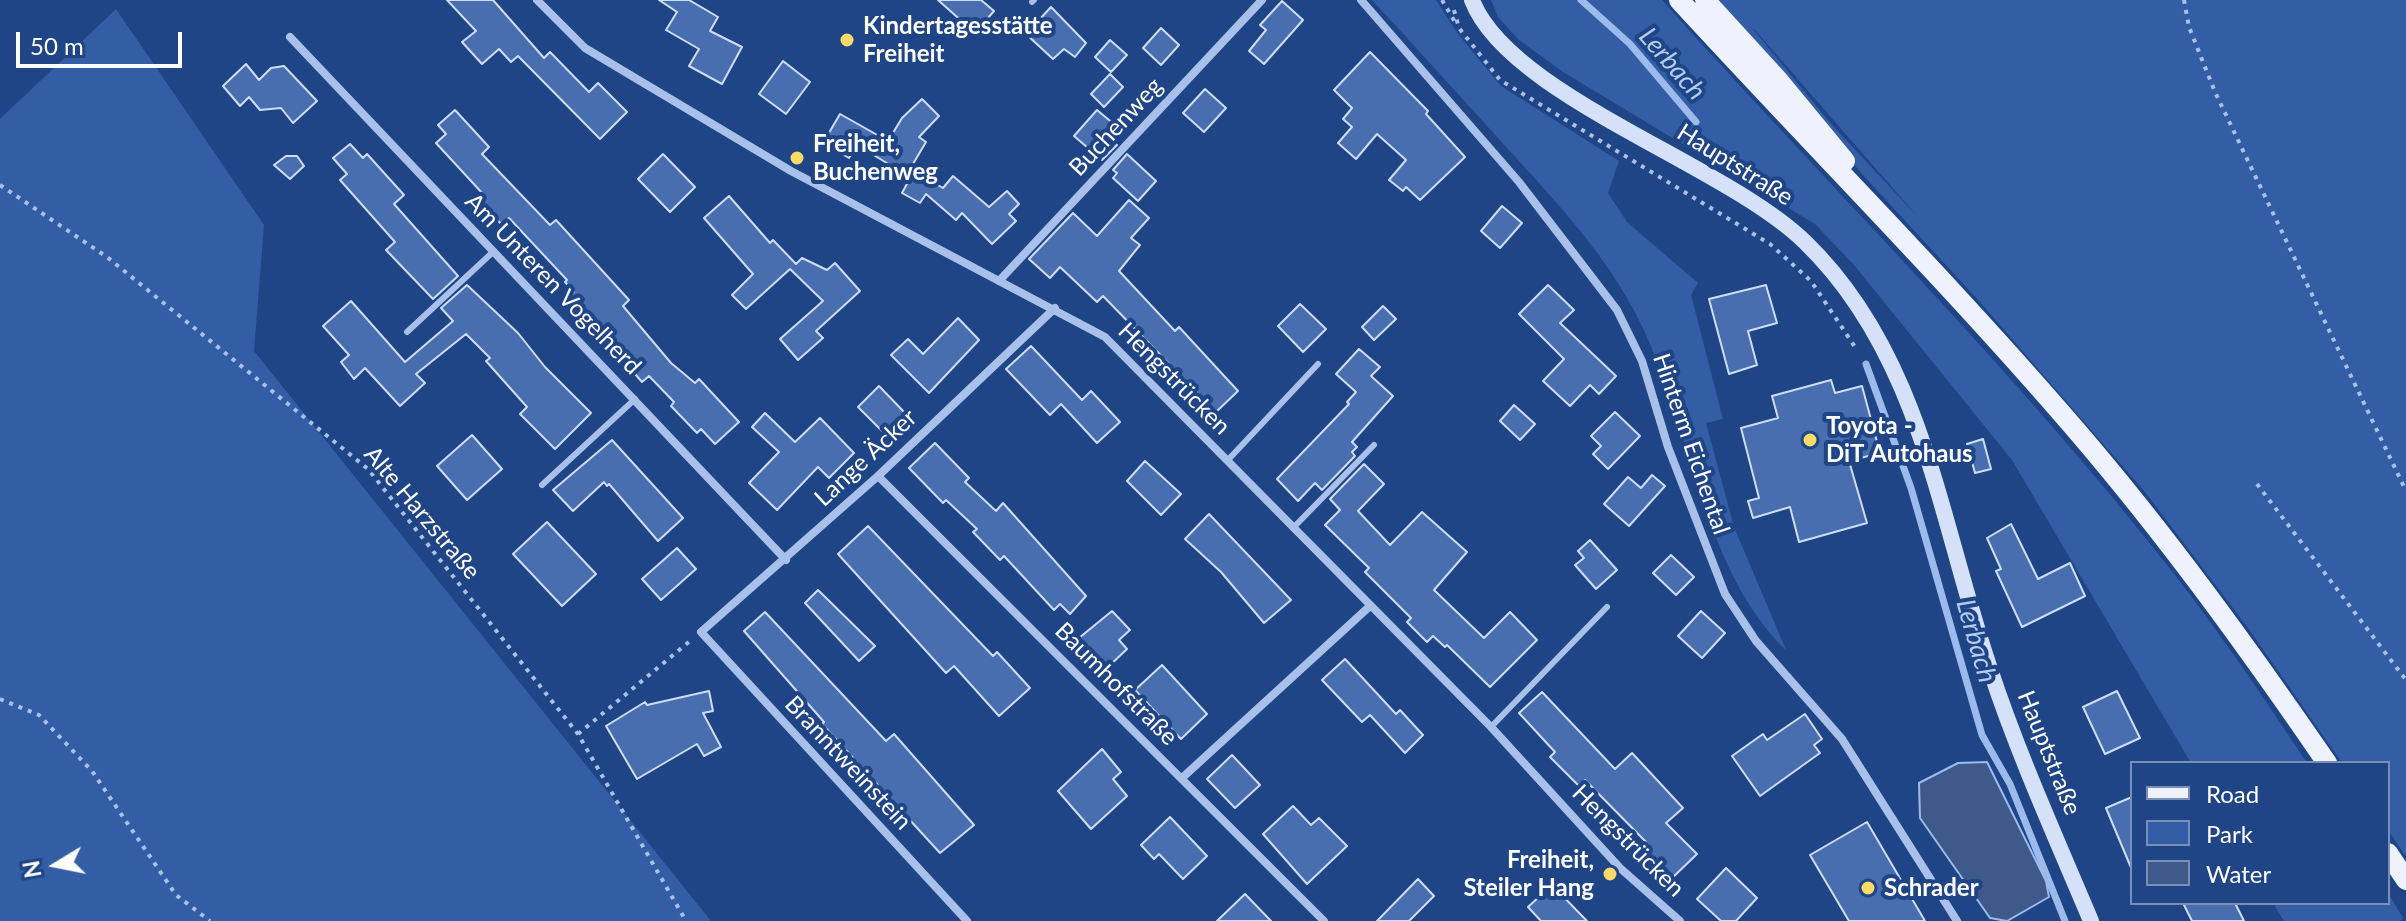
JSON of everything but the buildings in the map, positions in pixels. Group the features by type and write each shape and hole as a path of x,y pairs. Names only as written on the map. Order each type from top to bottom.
{"main road":[{"path":"1679,0 1878,211 2076,431 2179,555 2326,761"},
{"path":"1705,0 1799,105 1858,177 1878,211"},
{"path":"2390,856 2406,880"}],"street":[{"name":"Hengstrücken","path":"537,0 585,48 791,171 1105,337 1491,727 1620,868 1680,921"},
{"name":"Buchenweg","path":"999,281 1262,0"},
{"name":"Hinterm Eichental","path":"1361,0 1519,182 1617,310 1642,361 1668,447 1725,594 1756,641 1842,739 1957,921"},
{"name":"Hauptstraße","path":"1472,0 1487,26 1511,55 1555,86 1771,213 1805,242 1851,296 1888,355 1913,412 1991,672 2091,921"},
{"name":"Am Unteren Vogelherd","path":"290,37 786,560"},
{"name":"Lange Äcker","path":"701,632 878,476 1055,308"},
{"name":"Baumhofstraße","path":"878,476 1324,921"},
{"path":"1182,778 1370,606"},
{"name":"Branntweinstein","path":"701,632 967,921"}],"lane":[{"path":"407,332 494,251"},
{"path":"1227,461 1318,364"},
{"path":"542,485 635,399"},
{"path":"1293,528 1374,445"},
{"path":"1491,727 1607,607"}],"path":[{"path":"1442,0 1492,71 1512,88 1770,244 1811,281 1857,350"},
{"path":"1452,0 1459,28"},
{"path":"2184,0 2189,27 2215,92 2406,491"},
{"name":"Alte Harzstraße","path":"0,185 107,257 368,469 578,734 686,921"},
{"path":"2257,484 2406,680"},
{"path":"578,734 701,632"},
{"path":"0,699 39,715 71,748 92,771 176,895 210,921"}],"green space":[{"path":"1372,0 1436,0 1458,34 1501,86 1619,161 1608,193 1627,222 1698,283 1691,295 1723,419 1706,423 1734,527 1786,650 1756,615 1733,575 1714,532 1651,347 1618,284 1557,203"},
{"path":"1491,0 1662,0 1983,348 2107,491 2204,613 2306,761 2190,761 2012,460 1854,265 1815,224 1563,72 1519,40 1498,17"},
{"path":"1715,0 2406,0 2406,857 2390,833 2390,761 2341,761 2248,628 2145,492 1979,301 1862,174","holes":["1753,29 1754,29 1918,217 1833,126"]},
{"path":"116,9 264,225 254,351 711,921 0,921 0,119"},
{"path":"2390,896 2403,918 2400,921 2284,921 2274,905 2390,905"}],"water":[{"path":"1987,762 2046,881 2049,897 2007,921 1990,918 1920,818 1919,783 1958,763"}],"waterway":[{"name":"Lerbach","path":"1581,0 1630,44 1696,122"},
{"name":"Lerbach","path":"1866,364 1911,488 1982,735 2010,784 2065,921"}],"place":[{"name":"Kindertagesstätte Freiheit","path":"847,40"},
{"name":"Freiheit, Buchenweg","path":"797,158"},
{"name":"Toyota - DiT Autohaus","path":"1810,440"},
{"name":"Freiheit, Steiler Hang","path":"1610,874"},
{"name":"Schrader","path":"1868,888"}]}
